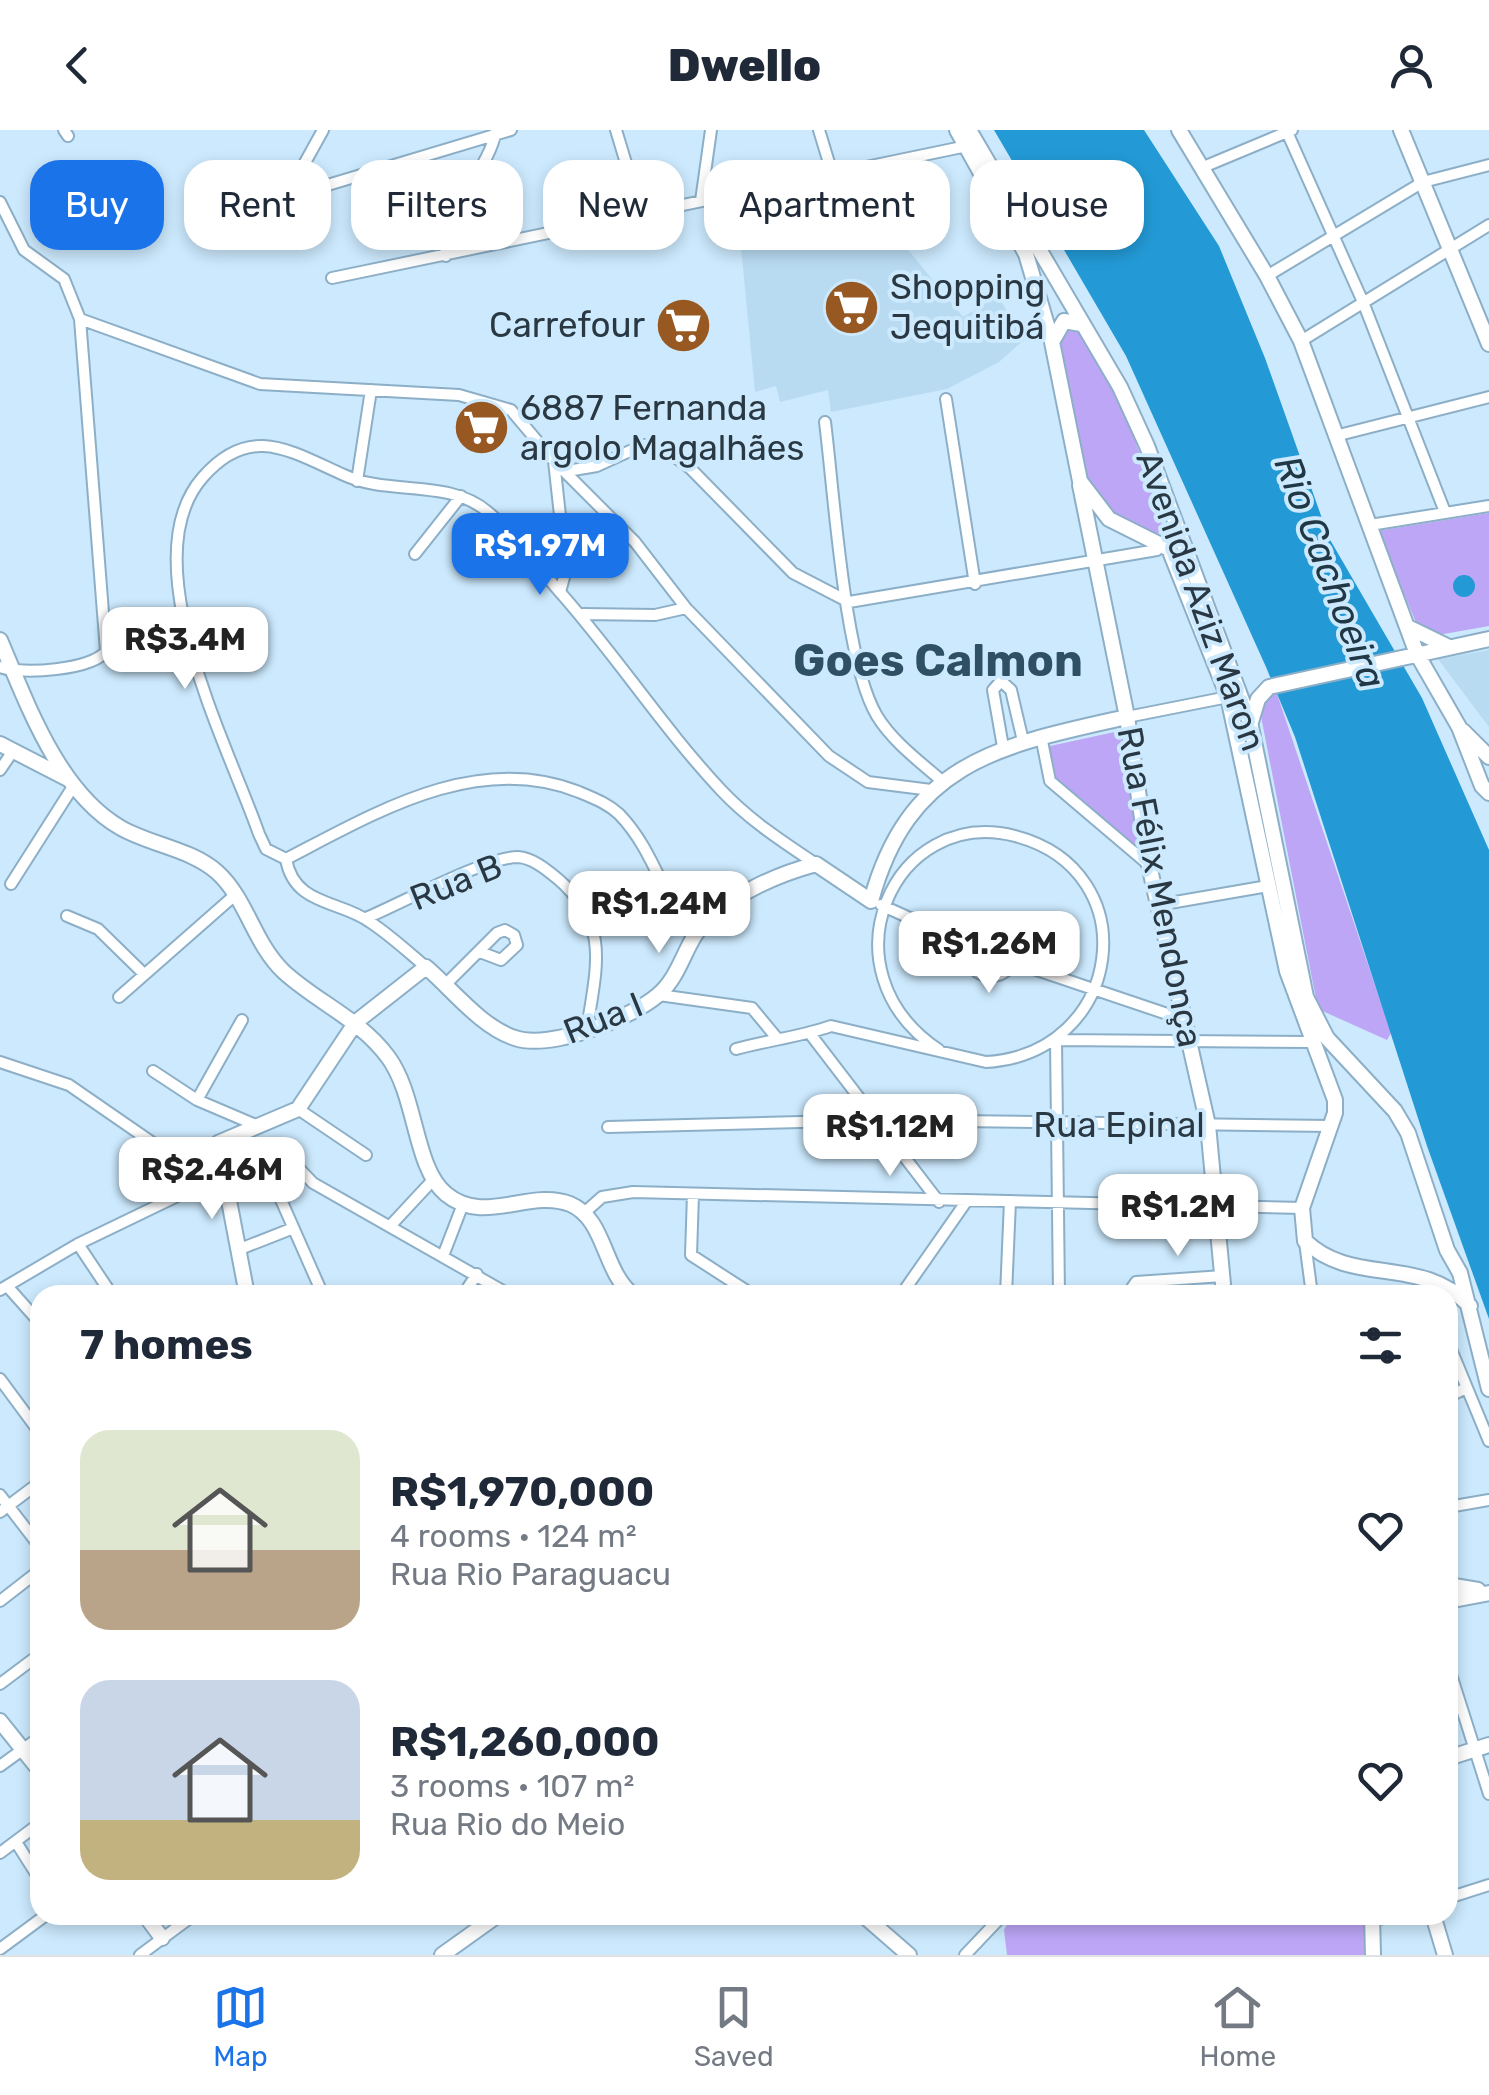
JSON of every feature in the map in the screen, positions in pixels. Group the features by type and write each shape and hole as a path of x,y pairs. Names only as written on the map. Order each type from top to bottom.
{"main road":[{"name":"Avenida Aziz Maron","path":"957,130 1026,254 1052,342 1080,481 1109,519 1169,549 1228,697 1287,971 1310,1042 1335,1100 1302,1208"},
{"name":"Avenida Aziz Maron","path":"969,130 1120,387 1171,508 1250,722 1306,996 1328,1038 1402,1120 1470,1306 1489,1388"},
{"path":"1179,130 1268,276 1301,341 1417,654 1459,727 1489,793"},
{"path":"1402,130 1489,344"},
{"path":"1052,342 1064,321 1081,324"},
{"name":"Rua Félix Mendonça","path":"1080,481 1092,562 1127,718 1148,865 1208,1126 1223,1285"},
{"path":"1158,546 1170,532 1171,508"},
{"path":"1410,628 1449,647"},
{"path":"1236,677 1267,688 1489,639"},
{"path":"0,640 7,670 71,782"},
{"path":"1250,722 1267,688"},
{"path":"659,994 692,937 722,907 744,894 792,870 816,864 878,904 900,828 936,785 1003,747 1127,718"},
{"path":"1459,727 1489,757"},
{"path":"6,748 71,782 119,827 202,861 235,895 278,967 356,1022 390,1058 402,1082 432,1181 463,1204 507,1207 552,1201 584,1213 597,1232 610,1270 624,1285"},
{"path":"246,1285 219,1149 298,1109 356,1022 426,967"},
{"name":"Rua I","path":"426,967 496,1030 539,1042 588,1029 659,994"},
{"path":"1302,1208 1305,1240 1329,1259 1446,1285"},
{"path":"1423,1277 1444,1262 1447,1250"},
{"path":"1458,1295 1470,1306"},
{"path":"1458,1587 1489,1592"},
{"path":"1458,1599 1489,1592"},
{"path":"0,1721 30,1759"},
{"path":"1458,1755 1482,1747"},
{"path":"152,1925 162,1938"},
{"path":"442,1955 484,1925"},
{"path":"874,1925 909,1955"},
{"path":"1373,1925 1373,1955"},
{"path":"1436,1925 1446,1955"}],"street":[{"path":"323,130 296,187 309,193 511,130"},
{"path":"616,130 625,160"},
{"path":"701,201 711,130"},
{"path":"819,130 828,160"},
{"path":"1201,168 1290,131 1363,302 1445,512"},
{"path":"446,256 444,242 449,224 496,132"},
{"path":"904,160 966,146"},
{"path":"1268,276 1422,182 1489,165"},
{"path":"684,205 704,200"},
{"path":"0,202 24,250 64,278 80,319 106,651 90,664 7,670"},
{"path":"1301,341 1489,225"},
{"path":"332,278 543,236"},
{"path":"80,319 260,384 459,396 511,410 554,462 635,542 686,608 780,708 846,770 868,782 936,785"},
{"path":"357,481 371,390"},
{"path":"946,398 975,584"},
{"path":"1339,435 1489,398"},
{"path":"825,422 848,602 868,695 878,716 936,785"},
{"path":"426,967 366,918 305,893 294,882 286,859 266,849 204,688 177,598 176,546 192,489 214,464 248,446 268,445 291,452 357,481 462,496 505,528 583,614 724,793 816,864"},
{"path":"566,472 596,466 643,445 663,448 690,469 793,573 848,602 975,584 1158,546"},
{"path":"554,462 566,570 560,592"},
{"path":"415,554 462,496"},
{"path":"1370,525 1489,506"},
{"path":"583,614 656,615 686,608"},
{"path":"1003,747 993,690 1002,681 1012,690 1023,741"},
{"path":"1127,718 1228,697"},
{"path":"1042,736 1050,781 1148,865"},
{"path":"0,770 6,748"},
{"path":"286,859 371,817 449,786 480,779 530,778 558,784 617,812 661,872 680,921 692,937"},
{"path":"10,884 71,782"},
{"path":"736,1050 776,1038 811,1035 831,1026 986,1062 1010,1061 1056,1040 1072,1027 1095,992 1104,941 1095,904 1075,871 1033,842 983,834 946,844 913,864 878,904 877,934 884,989 897,1014 939,1050"},
{"name":"Rua B","path":"366,918 503,860 531,860 564,884 594,924 596,969 588,1029"},
{"path":"1158,906 1268,886"},
{"path":"120,997 235,895"},
{"path":"878,904 967,944"},
{"path":"67,916 98,929 143,974"},
{"path":"1000,927 1016,946 1013,962 1000,974 982,974 968,962 967,944 976,930 1000,927"},
{"path":"446,984 480,952"},
{"path":"1013,962 1182,1019"},
{"path":"659,994 752,1008 776,1038"},
{"path":"197,1100 242,1020"},
{"path":"811,1035 938,1202"},
{"path":"1056,1040 1310,1042"},
{"path":"1056,1040 1059,1285"},
{"path":"0,1062 69,1085 166,1152 251,1148 270,1156 287,1156 313,1183 494,1285"},
{"path":"153,1071 197,1100 258,1126"},
{"path":"298,1109 366,1155"},
{"name":"Rua Epinal","path":"608,1127 877,1120 1330,1126"},
{"path":"270,1156 267,1168 318,1285"},
{"path":"30,1314 3,1288 78,1244 223,1174"},
{"path":"391,1225 432,1181"},
{"path":"584,1213 602,1198 616,1193 1302,1208"},
{"path":"693,1194 690,1255 737,1285"},
{"path":"908,1285 966,1202"},
{"path":"1006,1285 1010,1202"},
{"path":"443,1256 463,1204"},
{"path":"240,1249 292,1229"},
{"path":"1305,1240 1311,1285"},
{"path":"78,1244 105,1285"},
{"path":"469,1285 477,1274"},
{"path":"1134,1285 1222,1276"},
{"path":"1458,1371 1489,1442"},
{"path":"0,1379 30,1420"},
{"path":"1458,1392 1464,1389"},
{"path":"4,1509 30,1490"},
{"path":"0,1495 4,1509 30,1537"},
{"path":"1458,1505 1489,1500"},
{"path":"0,1601 30,1578"},
{"path":"0,1684 30,1662"},
{"path":"1458,1689 1482,1747 1489,1794"},
{"path":"0,1766 30,1745"},
{"path":"0,1853 30,1831"},
{"path":"16,1842 30,1864"},
{"path":"1458,1895 1489,1884"},
{"path":"0,1949 32,1925"},
{"path":"140,1955 180,1925"},
{"path":"965,1955 993,1925"}],"shaded area":[{"name":"Shopping Jequitibá","path":"741,250 908,250 963,317 998,296 1024,340 999,362 947,389 831,412 828,390 780,402 776,386 755,392"},
{"path":"1076,329 1113,382 1163,515 1160,533 1136,530 1114,517 1096,498 1077,465 1061,361 1061,330"},
{"path":"1489,513 1489,626 1438,635 1418,627 1377,531"},
{"path":"1489,650 1489,727 1438,659"},
{"path":"1277,694 1391,1033 1387,1040 1318,1009 1258,701"},
{"path":"1119,731 1143,854 1047,772 1041,748"},
{"path":"1007,1925 1365,1925 1365,1955 1007,1955"}],"water":[{"name":"Rio Cachoeira","path":"994,130 1144,130 1219,246 1265,358 1329,538 1422,698 1489,850 1489,1319 1427,1146 1295,737 1126,356 1064,250 1144,250 1144,160 1012,160"},
{"path":"1464,575 1472,578 1472,594 1464,597 1456,594 1453,586 1456,578"}],"place":[{"name":"Shopping Jequitibá","path":"851,307"},
{"name":"Carrefour","path":"684,325"},
{"name":"6887 Fernanda argolo Magalhães","path":"481,428"}],"district":[{"name":"Goes Calmon","path":"938,660"}]}
